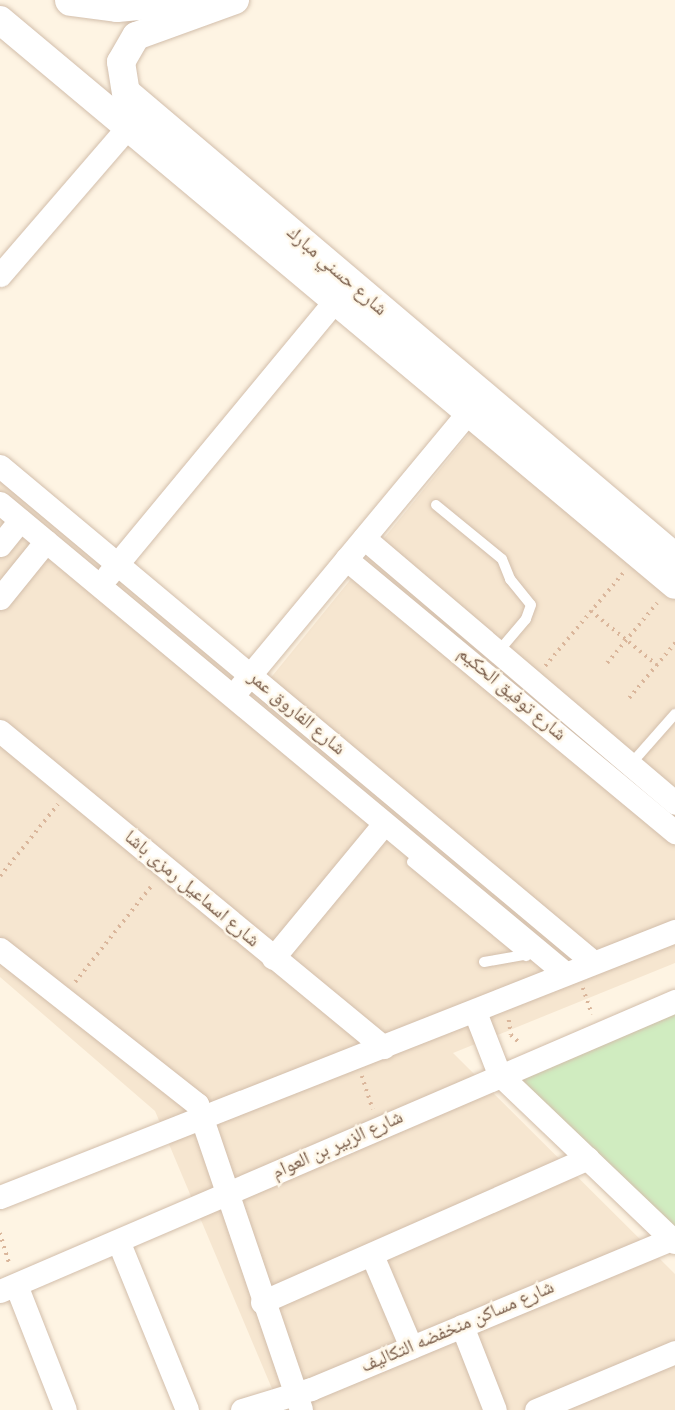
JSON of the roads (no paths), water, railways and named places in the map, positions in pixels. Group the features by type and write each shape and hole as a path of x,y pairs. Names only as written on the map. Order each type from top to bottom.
{"main road":[{"path":"71,0 117,6 181,0"}],"street":[{"name":"شارع حسني مبارك","path":"235,0 136,36 121,62 126,92 475,404 638,554 675,576"},
{"name":"شارع حسني مبارك","path":"0,20 334,302 475,404 675,576"},
{"path":"0,275 127,128"},
{"path":"99,585 334,302"},
{"path":"232,696 475,404"},
{"name":"شارع الفاروق عمر","path":"0,466 250,675 593,971"},
{"name":"شارع الفاروق عمر","path":"0,503 384,824 532,953 565,973"},
{"path":"0,545 20,520"},
{"name":"شارع توفيق الحكيم","path":"364,538 533,681 632,776 675,832"},
{"path":"0,598 46,541"},
{"name":"شارع توفيق الحكيم","path":"346,559 478,668 675,803"},
{"path":"478,668 496,650"},
{"name":"شارع اسماعيل رمزى باشا","path":"0,731 383,1048"},
{"path":"273,958 384,824"},
{"path":"0,1197 200,1115 475,1012 565,973 593,971 675,931"},
{"path":"0,948 197,1104 297,1401"},
{"name":"شارع الزبير بن العوام","path":"8,1288 227,1196 499,1074 599,1021 675,1001"},
{"path":"475,1012 499,1074 673,1240"},
{"path":"262,1302 588,1158"},
{"name":"شارع مساكن منخفضه التكاليف","path":"242,1410 297,1401 311,1389 673,1240"},
{"path":"119,1243 187,1410"},
{"path":"372,1255 411,1347"},
{"path":"8,1288 65,1410"},
{"path":"461,1326 495,1410"},
{"path":"536,1410 570,1404 675,1352"}],"lane":[{"path":"436,505 502,559 510,579 531,605 526,619 496,650"},
{"path":"632,776 675,714"},
{"path":"412,862 532,953"},
{"path":"484,962 532,953"}]}
